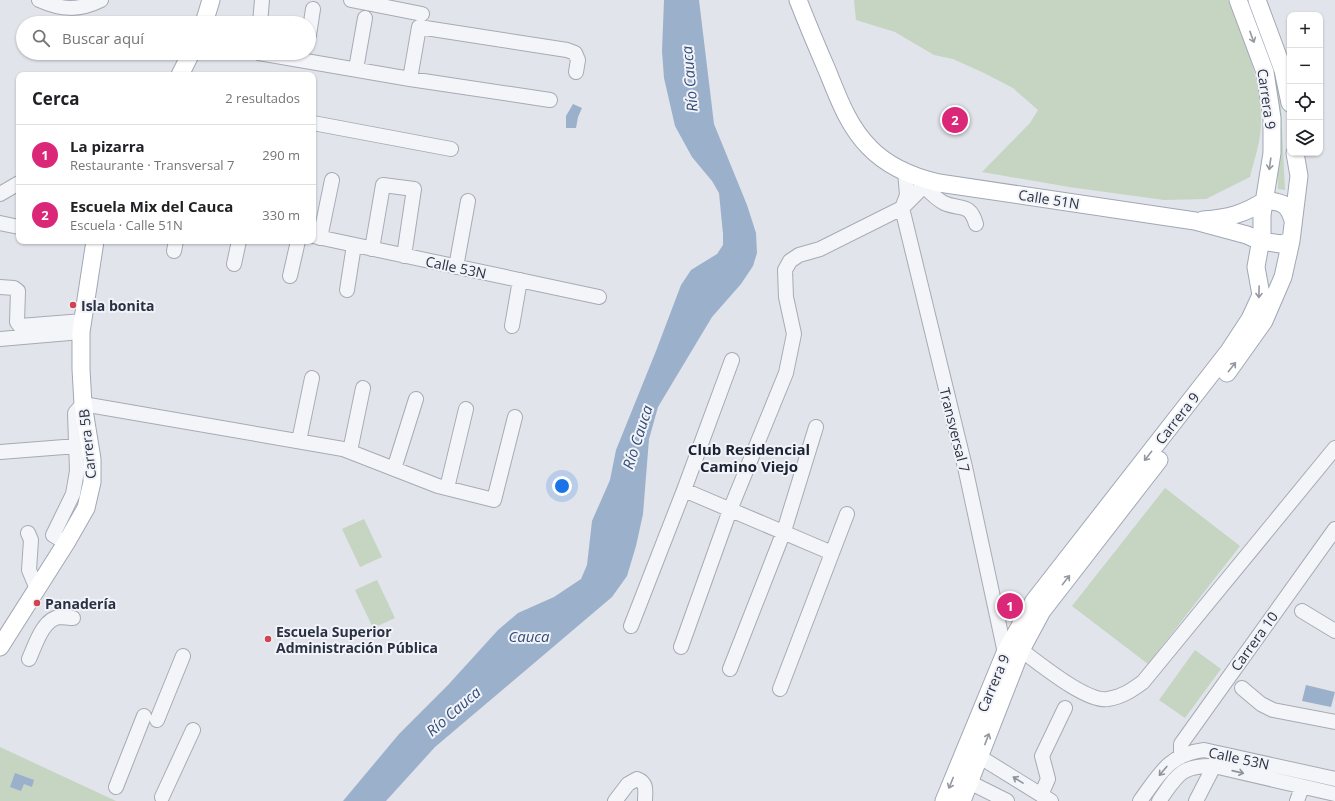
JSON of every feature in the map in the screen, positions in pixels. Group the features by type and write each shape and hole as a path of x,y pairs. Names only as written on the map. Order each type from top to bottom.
{"main road":[{"path":"206,16 211,0"},
{"name":"Calle 51N","path":"798,0 838,97 851,124 869,147 885,161 923,182 1195,221 1253,238 1281,244 1291,241"},
{"name":"Carrera 9","path":"944,801 1013,652 1034,601 1229,351 1250,319 1261,295 1253,238 1262,233 1262,215 1266,200 1272,153 1272,118 1265,72 1238,0"},
{"name":"Carrera 9","path":"1257,0 1283,70 1287,89"},
{"path":"182,72 188,60"},
{"name":"Carrera 9","path":"962,801 980,757 1013,652 1042,611 1242,354 1264,321 1283,277 1291,241 1299,176 1296,156"},
{"path":"1266,200 1283,203 1289,209 1293,220"},
{"name":"Calle 51N","path":"1195,221 1232,216 1248,211 1266,200"},
{"path":"1248,211 1253,238"},
{"name":"Carrera 5B","path":"0,647 66,543 86,508 92,482 92,459 83,404 82,327 95,244"}],"street":[{"path":"39,0 54,7 74,9 102,0"},
{"path":"261,16 262,0"},
{"path":"351,0 384,3 422,14"},
{"path":"312,16 313,9"},
{"path":"356,69 365,18"},
{"path":"410,79 419,27 566,50 575,53 578,60 576,72"},
{"path":"316,60 410,79 550,100"},
{"path":"316,124 452,149"},
{"path":"902,208 907,195 905,172"},
{"path":"316,237 332,180"},
{"path":"681,647 730,510 786,373 794,334 786,297 785,270 790,261 799,255 820,249 902,208 910,202 923,182 936,198 946,204 966,208 974,217 976,224"},
{"path":"0,194 16,185"},
{"path":"372,249 383,185 414,190 404,256"},
{"path":"456,267 468,201"},
{"name":"Transversal 7","path":"902,208 965,467 1013,652"},
{"path":"0,223 16,226"},
{"name":"Calle 53N","path":"316,237 599,297"},
{"path":"234,264 238,244"},
{"path":"290,276 297,244"},
{"path":"347,290 354,245"},
{"path":"512,326 520,280"},
{"path":"0,287 14,288 18,291 17,322 20,326 82,327"},
{"path":"0,339 82,327"},
{"path":"632,626 732,360"},
{"path":"299,441 312,378"},
{"path":"350,451 363,388"},
{"path":"394,469 416,399"},
{"path":"66,543 53,535 73,494 77,471 75,413 83,404 350,451 447,488 494,500 515,418"},
{"path":"447,488 466,409"},
{"path":"730,669 784,531 816,427"},
{"path":"0,452 77,446"},
{"path":"1013,652 1086,695 1106,700 1125,695 1143,682 1335,448"},
{"path":"684,490 832,552"},
{"path":"780,689 847,514"},
{"name":"Carrera 10","path":"1181,755 1181,744 1335,529"},
{"path":"28,533 31,540 29,570 37,589"},
{"path":"1302,611 1335,631"},
{"path":"29,659 40,633 50,622 59,617 73,618"},
{"path":"116,787 183,656"},
{"path":"1242,688 1262,704 1273,710 1335,722"},
{"path":"980,757 1046,798 1048,779 1042,756 1065,708"},
{"path":"162,796 193,730"},
{"name":"Calle 53N","path":"1140,801 1163,770 1181,755 1204,750 1335,779"},
{"name":"Calle 53N","path":"1159,801 1177,776 1187,769 1197,766 1214,766 1335,794"},
{"path":"1196,801 1214,766"},
{"path":"615,801 628,784 637,779 642,781 645,786 644,801"},
{"path":"969,782 1007,801"},
{"path":"1297,801 1302,787"}],"green space":[{"path":"854,0 1228,0 1251,60 1259,91 1261,107 1260,137 1250,177 1206,199 1164,200 1069,187 982,172 1030,123 1038,110 1013,88 984,73 953,59 934,55 895,32 856,20"},
{"path":"1242,0 1248,0 1280,88 1285,190 1278,189 1274,92"},
{"path":"1165,488 1240,546 1148,664 1072,606"},
{"path":"364,519 382,557 360,567 342,529"},
{"path":"377,580 395,618 373,628 355,590"},
{"path":"1195,650 1221,669 1185,718 1159,700"},
{"path":"0,747 116,801 0,801"}],"water":[{"name":"Cauca","path":"664,0 699,0 714,124 747,205 756,233 757,253 753,266 741,284 712,317 658,407 649,439 643,514 636,546 627,576 612,597 435,747 386,801 343,801 399,734 448,685 498,630 518,613 554,597 581,579 587,565 592,521 610,480 616,450 681,285 691,270 717,254 723,245 719,193 712,181 692,157 675,126 664,78 662,51"},
{"path":"573,104 582,108 578,117 576,128 566,128 566,116"},
{"path":"1306,685 1335,692 1331,707 1302,701"},
{"path":"15,773 34,780 32,787 24,784 21,791 10,787"}],"place":[{"name":"Escuela Mix del Cauca","path":"955,120"},
{"name":"Isla bonita","path":"73,305"},
{"name":"Panadería","path":"37,603"},
{"name":"La pizarra","path":"1010,606"},
{"name":"Escuela Superior Administración Pública","path":"268,639"}],"district":[{"name":"Club Residencial Camino Viejo","path":"749,458"}],"water label":[{"name":"Río Cauca","path":"689,79"},
{"name":"Río Cauca","path":"637,437"},
{"name":"Río Cauca","path":"453,711"}]}
